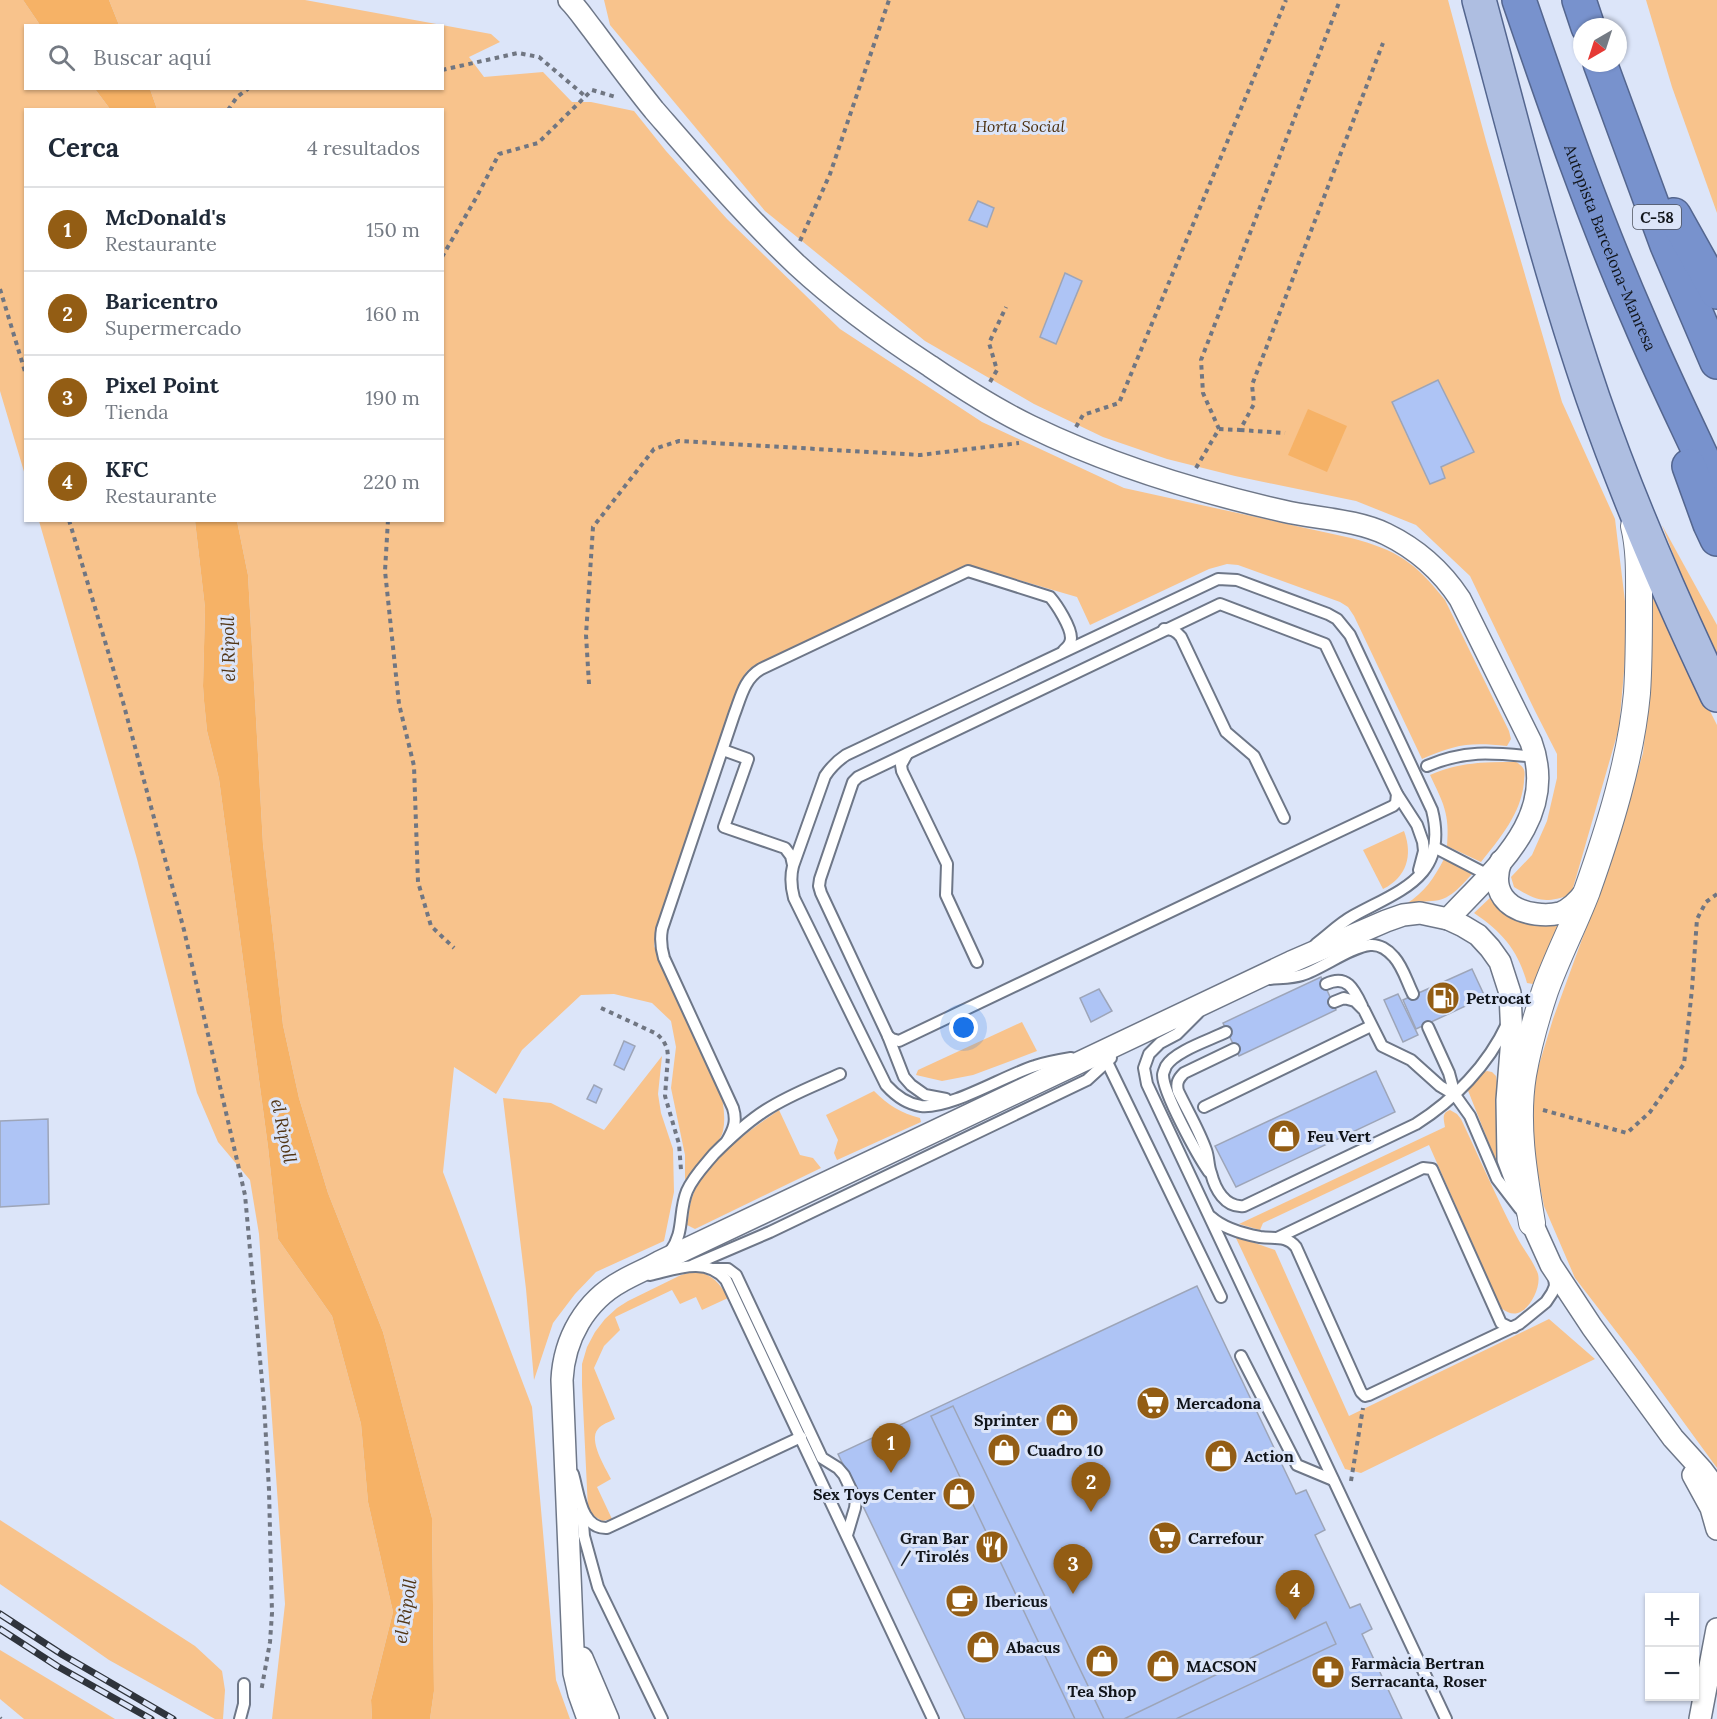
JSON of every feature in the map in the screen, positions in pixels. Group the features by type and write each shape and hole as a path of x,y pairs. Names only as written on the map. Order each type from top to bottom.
{"highway":[{"name":"Autopista Barcelona-Manresa","path":"1519,0 1578,168 1639,320 1717,490"},
{"path":"1579,0 1585,18"},
{"path":"1603,72 1620,119 1706,303 1717,351"},
{"path":"1706,303 1717,362"},
{"path":"1639,320 1717,539"}],"main road":[{"path":"1479,0 1535,204 1593,397 1656,561 1717,695"}],"street":[{"path":"570,0 652,107 745,213 792,260 867,323 938,372 980,398 1062,441 1137,469 1187,484 1283,511 1359,525 1383,533 1410,547 1429,561 1449,582 1460,599 1531,742 1539,772 1538,793 1533,809 1516,843 1448,919"},
{"path":"1532,1223 1523,1165 1520,1104 1523,1076 1545,991 1587,889 1610,820 1632,728 1637,695 1640,652 1638,550 1629,503 1614,454"},
{"path":"1495,868 1502,896 1509,904 1527,913 1549,915 1559,913 1576,903 1587,889"},
{"path":"588,1719 574,1673 562,1380 567,1347 573,1332 592,1304 620,1282 659,1262 1104,1057 1135,1036 1292,962 1360,931 1403,915 1420,913 1448,919 1478,935 1500,962 1510,993 1512,1012 1507,1100 1508,1159 1532,1223 1551,1265 1592,1327 1673,1438 1717,1490"},
{"path":"1673,1438 1711,1508 1717,1529"},
{"path":"572,1605 582,1662 608,1719"},
{"path":"1700,1711 1717,1629"},
{"path":"1700,1711 1717,1672"}],"lane":[{"path":"659,1262 667,1257 680,1236 684,1200 694,1178 726,1141 735,1123 733,1108 664,958 661,939 662,929 744,687 753,674 761,669 968,571 1050,597 1061,614 1071,639 1064,651"},
{"path":"1104,1057 1035,1066 936,1105 922,1106 903,1099 886,1085 794,898 791,885 793,866 825,776 838,760 1218,579 1237,580 1328,614 1337,619 1350,635 1432,810 1436,825 1434,847 1421,874 1412,883 1394,896 1350,917 1292,962"},
{"path":"958,1098 941,1099 925,1095 904,1077 888,1036 821,893 820,879 855,779 1164,629 1220,604 1325,644 1397,794 1417,825 1423,842 1424,851 1419,869 1394,896"},
{"path":"1164,629 1176,632 1181,637 1226,732 1254,756 1284,818"},
{"path":"723,750 748,759 724,827 785,848 791,856 793,866"},
{"path":"908,753 903,759 902,771 947,864 946,895 977,962"},
{"path":"1427,766 1446,758 1476,753 1536,757"},
{"path":"888,1036 899,1041 1344,830 1393,806 1398,799 1397,794"},
{"path":"1434,847 1495,868"},
{"path":"1252,981 1302,975 1370,945 1379,946 1394,957 1413,994"},
{"path":"1326,984 1337,980 1344,982 1355,992 1382,1046 1411,1060 1440,1086 1455,1095"},
{"path":"1335,1002 1344,998 1350,999 1364,1010"},
{"path":"1213,999 1177,1034 1154,1048 1144,1068 1147,1084 1446,1719"},
{"path":"1226,1032 1178,1055 1167,1065 1163,1075 1166,1089 1197,1156 1211,1174 1222,1197 1227,1203 1236,1207 1244,1206 1416,1124 1435,1112 1455,1095 1490,1055 1500,1040 1512,1012"},
{"path":"1204,1107 1371,1026"},
{"path":"1428,1027 1449,1073 1455,1095 1470,1116 1497,1179 1532,1223"},
{"path":"1211,1174 1206,1151 1176,1085 1184,1073 1234,1049"},
{"path":"690,1266 770,1232 1087,1080 1104,1057"},
{"path":"1104,1057 1221,1297"},
{"path":"726,1141 768,1108 840,1074"},
{"path":"1277,1238 1424,1168 1432,1169 1501,1323 1514,1327"},
{"path":"1207,1212 1223,1226 1260,1237 1287,1239 1296,1247 1361,1392 1365,1396 1519,1324 1546,1302 1552,1293 1555,1278 1551,1265"},
{"path":"620,1282 699,1265 714,1269 728,1269 736,1275 822,1458 838,1468 844,1475 856,1500 847,1535"},
{"path":"714,1269 726,1280 933,1719"},
{"path":"1241,1356 1297,1465 1333,1480"},
{"path":"564,1439 585,1516 593,1526 599,1528 607,1527 801,1437"},
{"path":"581,1504 584,1536 598,1587 662,1719"},
{"path":"240,1719 244,1704 244,1684"}],"path":[{"path":"792,260 830,174 888,0"},
{"path":"589,684 586,635 593,527 654,449 679,441 920,455 1062,441 1083,415 1119,403 1286,0"},
{"path":"1219,429 1203,393 1201,360 1340,0"},
{"path":"1240,430 1254,404 1252,385 1383,43"},
{"path":"444,70 518,53 539,57 585,96"},
{"path":"229,108 237,97 246,90"},
{"path":"444,254 499,154 538,143 592,90 652,107"},
{"path":"0,289 24,368"},
{"path":"980,398 997,370 989,344 1006,308"},
{"path":"1219,429 1285,433"},
{"path":"1187,484 1219,429"},
{"path":"70,522 123,702 184,930 245,1195 264,1403 268,1490 272,1613 265,1672"},
{"path":"388,522 385,571 399,704 414,766 418,882 431,926 454,948"},
{"path":"1520,1104 1627,1133 1650,1112 1684,1064 1697,919 1706,902 1717,894"},
{"path":"601,1008 657,1034 667,1048 669,1056 665,1096 679,1144 684,1200"},
{"path":"1347,1510 1365,1396"}],"green space":[{"path":"0,0 23,0 39,24 24,24 24,90 96,90 109,108 24,108 24,472 0,391"},
{"path":"109,0 305,0 436,24 119,24"},
{"name":"Horta Social","path":"604,0 1448,0 1486,141 1562,402 1615,519 1628,626 1619,728 1571,895 1542,900 1514,887 1511,877 1532,855 1547,821 1557,778 1557,754 1470,576 1416,525 1356,501 1235,476 1167,459 1103,437 1034,404 925,341 765,211 610,25"},
{"path":"1646,0 1717,0 1717,213 1672,87"},
{"path":"444,25 491,34 500,42 469,57 484,77 543,72 572,102 591,102 634,111 666,151 727,219 840,329 982,422 1124,488 1351,538 1381,547 1404,559 1424,576 1445,600 1509,731 1511,739 1507,746 1463,745 1422,759 1348,607 1340,602 1238,565 1227,564 1209,569 1090,625 1077,597 967,565 747,671 741,681 656,933 654,946 720,1088 724,1120 722,1135 717,1143 685,1180 685,1155 671,1088 676,1047 671,1021 652,1003 614,994 581,995 522,1050 496,1094 454,1067 443,1172 532,1407 556,1680 570,1719 430,1719 434,1691 432,1518 383,1332 328,1193 299,1098 283,1025 263,844 248,575 237,522 444,522 444,108 157,108 150,90 444,90"},
{"path":"39,522 195,522 205,608 203,686 207,731 219,779 278,1239 332,1316 361,1424 368,1502 393,1612 371,1700 372,1719 272,1719 285,1604 259,1234 250,1180 218,1142 197,1093 137,859"},
{"path":"1662,525 1717,625 1717,661 1705,637"},
{"path":"1653,598 1717,725 1717,1468 1575,1278 1544,1206 1532,1145 1535,1078 1553,1019 1612,857 1643,753 1650,690"},
{"path":"1516,762 1525,773 1519,805 1508,825 1481,862 1447,846 1446,816 1430,775 1462,765"},
{"path":"1404,831 1408,848 1406,864 1398,878 1383,889 1363,850"},
{"path":"1444,859 1472,874 1454,892 1444,898 1406,904 1419,895"},
{"path":"1492,896 1567,920 1537,981 1533,984 1527,983 1519,961 1508,943 1493,927 1474,913"},
{"path":"1022,1022 1037,1051 973,1075 942,1081 916,1075 918,1070"},
{"path":"662,1056 658,1094 661,1113 673,1149 674,1192 664,1241 596,1272 575,1294 553,1323 534,1380 526,1289 503,1098 551,1103 604,1130"},
{"path":"1487,1071 1496,1076 1497,1083 1498,1166 1467,1088"},
{"path":"874,1091 895,1108 920,1118 921,1122 837,1160 834,1153 838,1140 826,1115"},
{"path":"779,1110 800,1155 813,1158 821,1168 695,1229 687,1225 692,1198 706,1172 729,1148"},
{"path":"1450,1110 1461,1119 1519,1242 1538,1274 1535,1295 1522,1311 1511,1313 1501,1308 1429,1145 1263,1223 1260,1230 1239,1224 1445,1127 1444,1115"},
{"path":"1235,1236 1275,1250 1349,1416 1549,1319 1595,1359 1361,1473 1345,1469"},
{"path":"695,1271 715,1280 728,1298 702,1310 696,1297 680,1304 672,1290 615,1317 620,1330 604,1346 594,1368 615,1419 598,1429 595,1434 596,1446 611,1479 597,1487 612,1519 602,1521 591,1514 588,1509 582,1385 582,1364 587,1347 605,1319 617,1308 681,1275"},
{"path":"0,1520 195,1646 222,1671 225,1690 223,1719 215,1719 109,1660 0,1584"},
{"path":"0,1650 115,1719 24,1719 0,1699"}],"water":[{"path":"23,0 109,0 119,24 39,24"},
{"path":"96,90 150,90 157,108 109,108"},
{"path":"1308,409 1347,426 1327,472 1288,455"},
{"name":"el Ripoll","path":"195,522 237,522 248,575 263,844 283,1025 299,1098 328,1193 383,1332 432,1518 434,1691 430,1719 372,1719 371,1700 393,1612 368,1502 361,1424 332,1316 278,1239 219,779 207,731 203,686 205,608"}],"building":[{"path":"978,201 994,208 987,227 969,220"},
{"path":"1065,273 1082,281 1056,344 1040,337"},
{"path":"1438,380 1474,452 1441,467 1445,478 1430,484 1392,402"},
{"path":"1472,969 1485,997 1416,1029 1403,1000"},
{"path":"1321,977 1336,1010 1239,1056 1223,1023"},
{"path":"1099,989 1112,1011 1091,1022 1080,998"},
{"path":"1398,994 1418,1035 1403,1042 1384,1000"},
{"path":"624,1041 635,1046 624,1070 614,1065"},
{"path":"1376,1071 1395,1112 1236,1187 1215,1146"},
{"path":"594,1085 602,1089 596,1103 587,1099"},
{"path":"48,1119 49,1204 0,1207 0,1121"},
{"path":"1197,1286 1296,1494 1306,1490 1325,1530 1315,1535 1350,1608 1360,1604 1372,1629 1362,1634 1402,1719 965,1719 838,1454"},
{"path":"953,1406 1104,1719 1075,1719 931,1416"},
{"path":"1326,1622 1336,1644 1176,1719 1124,1719"}],"railway":[{"path":"0,1614 63,1655 173,1719"},
{"path":"0,1629 57,1666 151,1719"}],"place":[{"name":"Petrocat","path":"1443,998"},
{"name":"Feu Vert","path":"1284,1136"},
{"name":"Mercadona","path":"1153,1403"},
{"name":"Sprinter","path":"1062,1420"},
{"name":"Cuadro 10","path":"1004,1450"},
{"name":"Action","path":"1221,1456"},
{"name":"McDonald's","path":"891,1473"},
{"name":"Sex Toys Center","path":"959,1494"},
{"name":"Baricentro","path":"1091,1512"},
{"name":"Carrefour","path":"1165,1538"},
{"name":"Gran Bar / Tirolés","path":"992,1547"},
{"name":"Pixel Point","path":"1073,1594"},
{"name":"Ibericus","path":"962,1601"},
{"name":"KFC","path":"1295,1620"},
{"name":"Abacus","path":"983,1647"},
{"name":"Tea Shop","path":"1102,1661"},
{"name":"MACSON","path":"1163,1666"},
{"name":"Farmàcia Bertran Serracanta, Roser","path":"1328,1672"}]}
